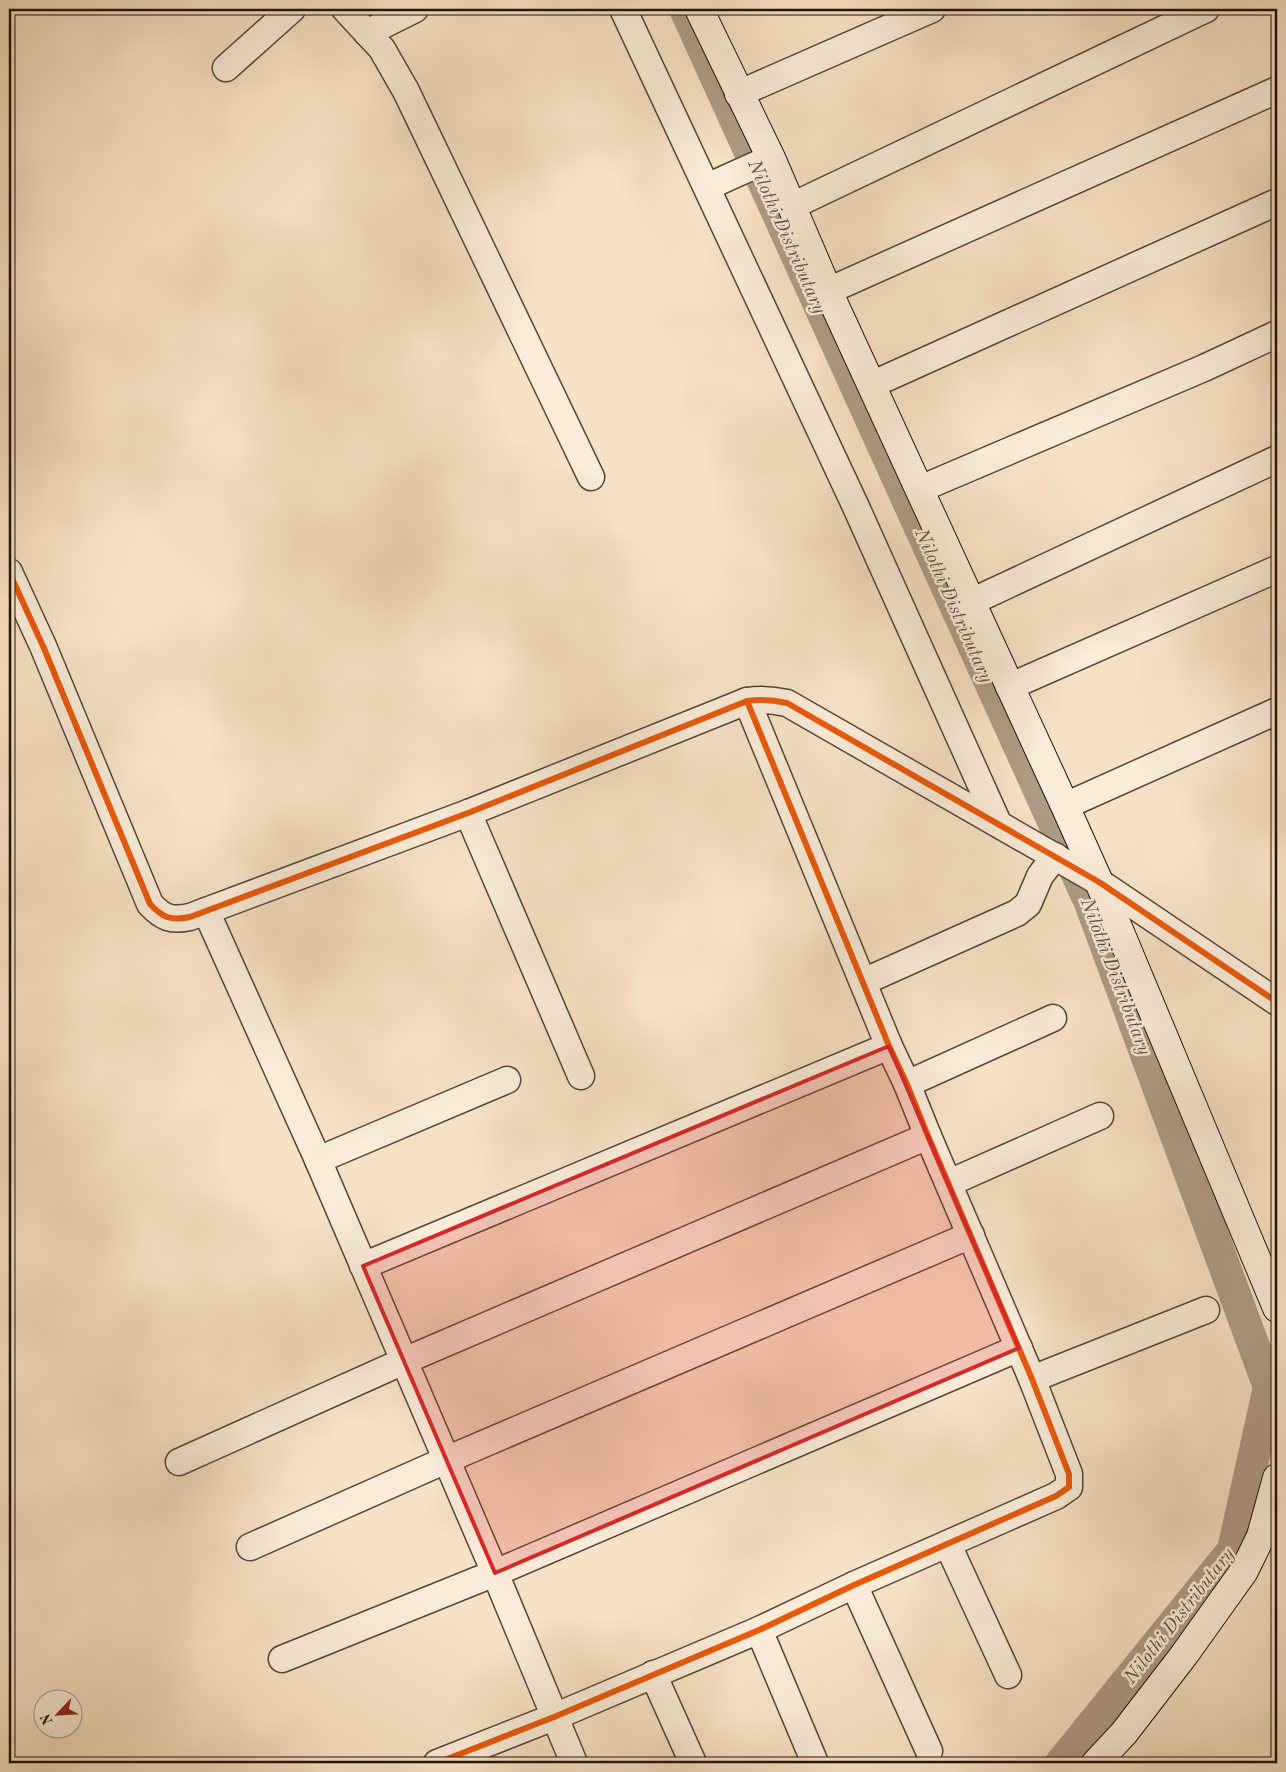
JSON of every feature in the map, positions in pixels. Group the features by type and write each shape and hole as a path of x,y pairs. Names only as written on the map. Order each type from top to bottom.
{"street":[{"path":"226,68 292,9"},
{"path":"345,9 382,49 406,91 591,477"},
{"path":"367,33 416,9"},
{"path":"623,9 714,184 998,823"},
{"path":"699,9 738,94 764,161 792,206 828,291 1065,806 1277,1308"},
{"path":"738,94 932,9"},
{"path":"792,206 1206,9"},
{"path":"828,291 1277,90"},
{"path":"714,184 764,161"},
{"path":"871,385 1277,202"},
{"path":"920,489 1194,372 1277,334"},
{"path":"971,602 1277,459"},
{"path":"1010,687 1277,569"},
{"path":"9,572 43,646 150,904 159,913 176,920 206,911 468,813 746,701 761,699 787,703 1056,856 1098,881 1277,1002"},
{"path":"437,1763 464,1758 653,1674 759,1630 854,1585 1056,1496 1069,1487 1069,1474 1032,1379 907,1084 889,1046 746,701"},
{"path":"1065,806 1277,711"},
{"path":"468,813 581,1076"},
{"path":"863,982 1017,913 1028,904 1040,876 1056,856"},
{"path":"206,911 318,1160 495,1573 574,1763"},
{"path":"907,1084 1053,1018"},
{"path":"363,1266 889,1046"},
{"path":"318,1160 506,1080"},
{"path":"949,1183 1100,1116"},
{"path":"179,1462 404,1361 928,1136"},
{"path":"250,1547 446,1460 971,1235"},
{"path":"1032,1379 1206,1310"},
{"path":"282,1659 495,1573 1019,1348"},
{"path":"1096,1763 1130,1725 1244,1572 1260,1536 1277,1478"},
{"path":"948,1545 1008,1675"},
{"path":"854,1585 929,1751"},
{"path":"759,1630 815,1763"},
{"path":"653,1674 694,1763"}],"highlighted area":[{"path":"889,1046 1019,1348 495,1573 363,1266"}],"waterway":[{"name":"Nilothi Distributary","path":"685,9 1090,903 1269,1387 1233,1550 1061,1763"}],"cycle path":[{"path":"9,572 43,646 150,904 168,917 178,919 190,917 468,813 747,701 767,700 787,703 1099,882 1277,1002"},
{"path":"437,1763 554,1717 759,1630 854,1585 1056,1496 1069,1487 1069,1474 1032,1379 907,1084 889,1046 747,701"}]}
